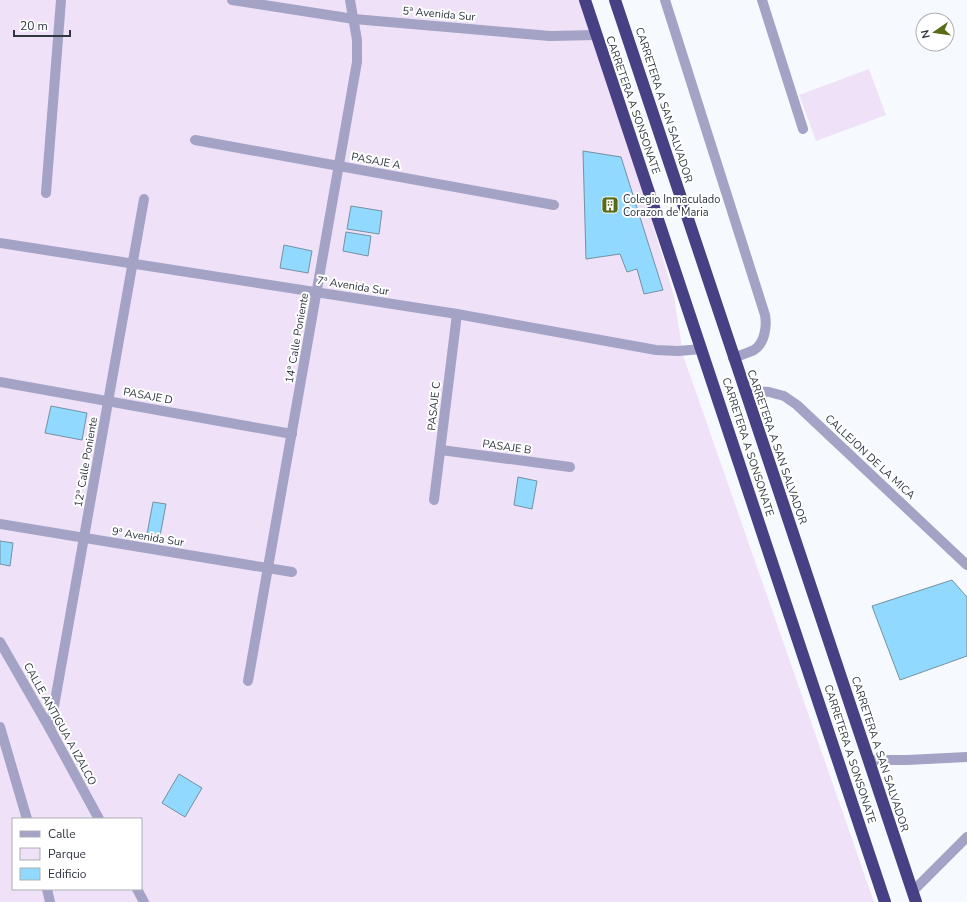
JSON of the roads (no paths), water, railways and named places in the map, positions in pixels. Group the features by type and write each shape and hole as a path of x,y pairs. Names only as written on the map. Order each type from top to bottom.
{"highway":[{"name":"CARRETERA A SONSONATE","path":"584,0 702,349 885,902"},
{"name":"CARRETERA A SAN SALVADOR","path":"615,0 914,897"}],"street":[{"path":"46,192 61,0"},
{"name":"5ª Avenida Sur","path":"232,0 354,19 550,36 596,35"},
{"name":"14ª Calle Poniente","path":"248,681 357,62 357,40 350,0"},
{"path":"665,0 766,315 767,326 763,339 757,347 751,351 734,358"},
{"path":"762,0 803,129"},
{"name":"PASAJE A","path":"195,140 554,205"},
{"name":"12ª Calle Poniente","path":"50,729 144,199"},
{"name":"7ª Avenida Sur","path":"0,243 456,314 656,350 678,351 702,349"},
{"name":"PASAJE C","path":"434,500 456,314"},
{"name":"PASAJE D","path":"0,382 292,434"},
{"name":"CALLEJON DE LA MICA","path":"744,390 769,392 784,396 798,405 967,565"},
{"name":"PASAJE B","path":"441,450 570,468"},
{"name":"9ª Avenida Sur","path":"0,524 292,572"},
{"name":"CALLE ANTIGUA A IZALCO","path":"0,642 98,818"},
{"path":"0,727 27,818"},
{"path":"868,760 967,757"},
{"path":"914,897 967,837"},
{"path":"47,890 50,902"},
{"path":"138,890 144,902"}],"place":[{"name":"Colegio Inmaculado Corazon de Maria","path":"610,205"}]}
